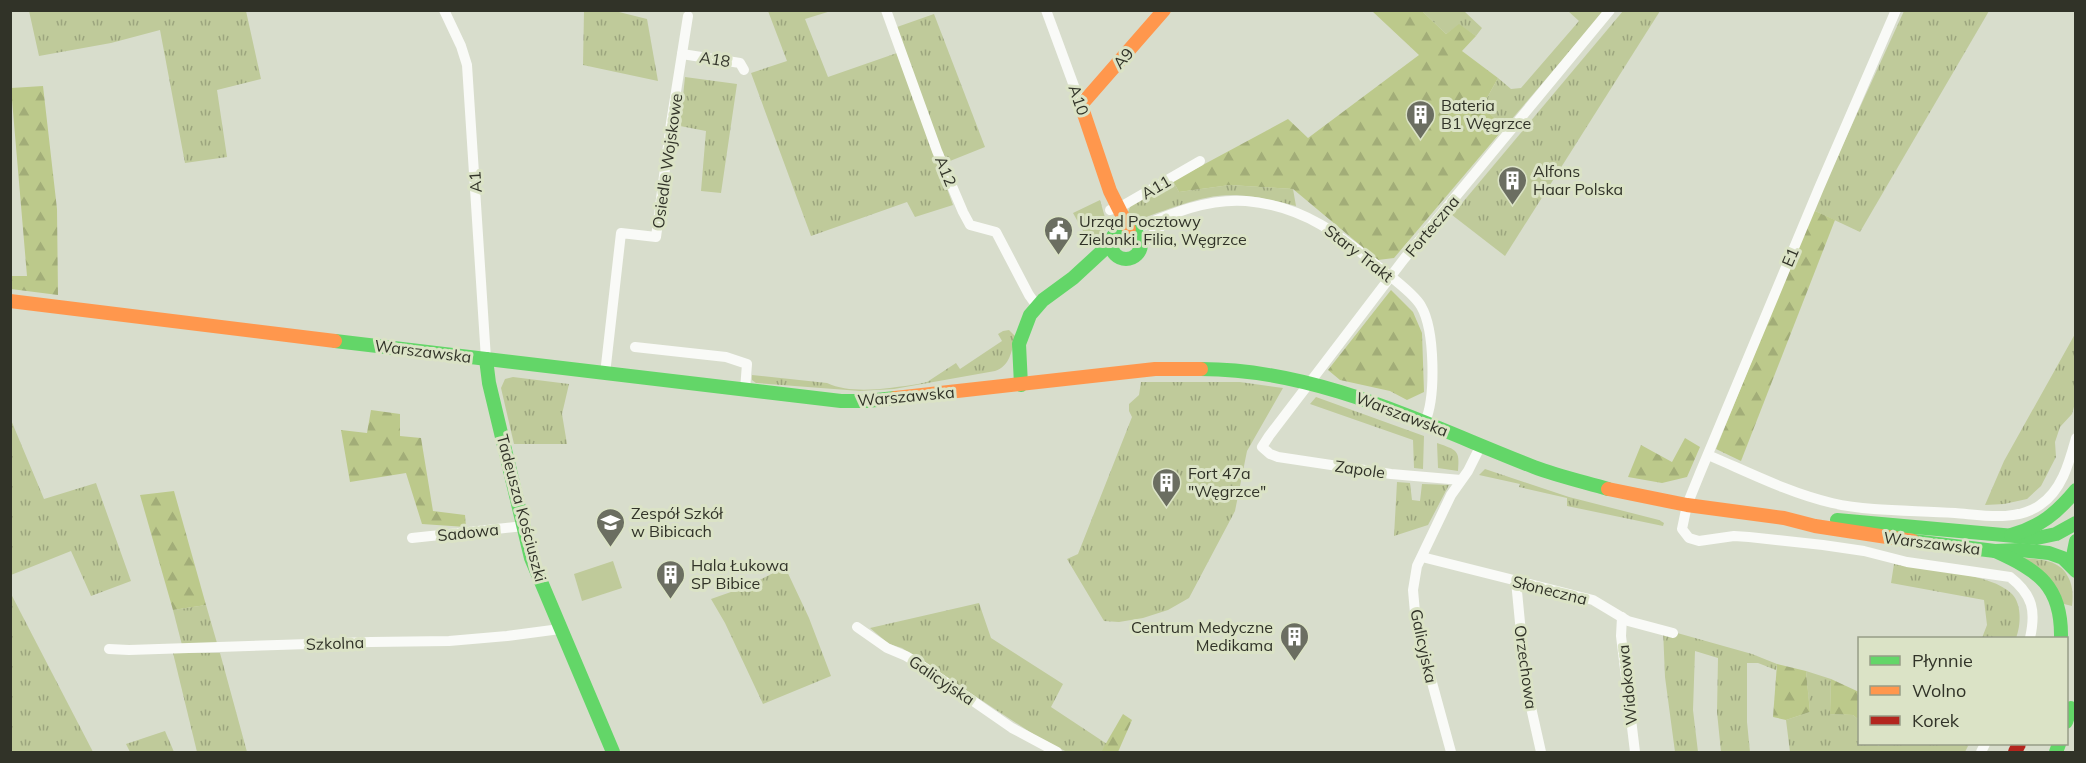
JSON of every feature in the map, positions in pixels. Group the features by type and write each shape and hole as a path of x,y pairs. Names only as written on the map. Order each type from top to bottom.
{"main road":[{"name":"A9","path":"1081,105 1159,12"},
{"name":"A10","path":"1081,105 1110,191 1114,209 1113,239"},
{"name":"A10","path":"1114,209 1130,229"},
{"path":"1073,278 1121,230 1130,229 1139,236 1141,245 1135,256 1129,259 1119,257 1113,251 1113,239"},
{"path":"1020,385 1020,344 1027,321 1037,306 1049,294 1073,278 1119,257"},
{"name":"Warszawska","path":"10,300 605,374 841,400 867,401 1020,385 1081,376 1173,369 1235,371 1291,379 1330,388 1580,482 1623,493 1687,505 1784,518 1815,526 1880,537 1995,551 2020,550 2054,554 2067,561 2076,570"},
{"name":"Tadeusza Kościuszki","path":"486,359 489,383 531,558 613,753"},
{"path":"2011,535 2043,524 2058,512 2076,490"},
{"name":"Warszawska","path":"1784,518 1815,517 2030,538 2056,534 2076,523"},
{"path":"2076,541 2073,556 2076,570"},
{"path":"1995,551 2029,566 2051,588 2061,611 2061,637"},
{"path":"2068,638 2072,622"},
{"path":"2068,718 2071,708"}],"street":[{"name":"A1","path":"444,10 467,65 486,359"},
{"name":"A12","path":"886,10 937,151 963,212 970,225 996,232 1037,306"},
{"name":"A10","path":"1046,10 1081,105"},
{"name":"Forteczna","path":"1262,447 1391,277 1610,10"},
{"name":"E1","path":"1896,10 1687,505 1682,529 1689,538 1699,541 1734,536 1823,545 1864,551 1907,562 2010,577 2020,585 2030,601 2033,615 2030,637"},
{"name":"Osiedle Wojskowe","path":"605,374 621,233 656,237 688,16"},
{"name":"A18","path":"682,54 740,63 744,70"},
{"path":"1856,103 1863,66"},
{"name":"A11","path":"1114,209 1200,161"},
{"name":"Stary Trakt","path":"1130,229 1200,205 1231,201 1279,206 1329,228 1420,303 1431,333 1431,400 1425,422"},
{"name":"Stary Trakt","path":"1141,245 1174,215"},
{"path":"635,348 726,357 747,364 745,390"},
{"path":"1708,455 1798,493 1834,504 1908,512 2001,516 2028,511 2048,499 2061,482 2076,438"},
{"name":"Galicyjska","path":"1451,753 1416,624 1413,590 1417,566 1451,495 1468,471 1481,445"},
{"name":"Zapole","path":"1262,447 1278,457 1391,474 1461,480"},
{"name":"Sadowa","path":"412,538 524,526"},
{"name":"Słoneczna","path":"1422,557 1593,600 1628,621 1673,633"},
{"name":"Orzechowa","path":"1515,581 1526,685 1541,753"},
{"name":"Widokowa","path":"1622,617 1621,636 1635,753"},
{"name":"Galicyjska","path":"857,627 887,648 914,660 1012,728 1057,753"},
{"name":"Szkolna","path":"109,649 449,641 560,629"}],"green space":[{"path":"29,11 246,11 261,79 217,90 227,157 185,163 160,30 111,43 39,56"},
{"path":"584,11 615,11 647,19 658,81 583,65"},
{"path":"768,11 831,11 805,19 828,77 897,53 953,205 915,217 907,202 811,236 751,73 787,61"},
{"path":"1372,11 1422,11 1446,34 1459,24 1476,36 1462,51 1498,78 1482,107 1505,127 1394,258 1378,260 1293,189 1230,185 1179,192 1173,181 1288,119 1308,138 1419,55"},
{"path":"1422,11 1464,11 1482,28 1476,36 1459,25 1446,34"},
{"path":"1568,11 1604,11 1505,127 1482,107 1498,78 1511,89 1521,88 1579,21"},
{"path":"1623,11 1660,11 1505,256 1452,215"},
{"path":"1904,11 1989,11 1860,232 1813,210"},
{"path":"934,14 985,147 945,163 897,27"},
{"path":"685,77 737,84 721,193 701,191 706,131 680,126"},
{"path":"43,86 57,209 58,295 11,289 11,276 27,276 11,88"},
{"path":"1173,181 1179,192 1230,185 1293,189 1296,206 1251,196 1222,195 1196,200 1134,221 1128,212 1131,205"},
{"path":"1100,200 1106,221 1105,235 1092,247 1073,213"},
{"path":"1813,210 1835,220 1741,461 1716,449"},
{"path":"1391,290 1413,312 1422,333 1424,392 1407,400 1390,391 1340,380 1328,370"},
{"path":"1009,330 1015,336 1011,352 1004,366 995,371 894,389 860,391 756,383 752,380 752,375 827,383 837,387 860,390 918,384 927,382 956,363 960,369 1002,341 998,334"},
{"path":"2075,334 2075,403 2072,414 2060,427 2055,442 2056,457 2041,486 2027,499 1985,505 2004,461"},
{"path":"513,377 569,384 562,414 567,444 514,444 501,388 505,379"},
{"path":"1141,382 1240,382 1283,388 1247,451 1235,511 1189,598 1168,610 1143,618 1119,622 1104,621 1067,559 1078,554 1132,417 1129,404 1139,395"},
{"path":"1316,397 1424,436 1423,469 1414,468 1413,440 1310,404"},
{"path":"371,410 400,414 400,436 421,438 433,511 465,515 466,527 422,524 406,473 350,482 341,430 367,433"},
{"path":"11,420 44,499 96,483 131,581 91,596 71,551 11,575"},
{"path":"1685,438 1700,447 1687,477 1662,483 1628,477 1641,445 1672,462"},
{"path":"1437,443 1456,452 1458,471 1438,468"},
{"path":"1485,469 1569,497 1664,523 1663,526 1567,506 1567,498 1479,475"},
{"path":"1397,482 1410,483 1412,500 1420,501 1422,484 1449,485 1428,525 1394,536"},
{"path":"174,491 206,605 173,610 140,495"},
{"path":"2024,558 2052,562 2067,574 2071,584 2072,606 2064,604"},
{"path":"613,561 622,588 582,601 574,574"},
{"path":"1894,564 1957,573 1989,581 2012,594 2018,603 2020,621 2016,637 1982,637 1987,625 1984,600 1891,583"},
{"path":"785,567 809,618 831,676 763,704 725,623 711,599 748,586"},
{"path":"10,592 92,750 93,752 11,752"},
{"path":"979,603 991,638 1063,684 1051,707 1107,744 1101,752 1067,752 1036,736 902,648 889,644 870,628"},
{"path":"206,605 217,643 182,645 173,610"},
{"path":"1663,629 1752,654 1777,664 1776,670 1758,663 1747,663 1747,722 1750,752 1721,752 1717,712 1718,658 1695,651 1693,710 1698,752 1675,752 1665,677"},
{"path":"173,653 220,653 247,752 197,752"},
{"path":"1777,664 1806,671 1810,712 1786,720 1773,717"},
{"path":"1806,671 1831,679 1830,714 1853,715 1858,719 1858,745 1968,745 1965,752 1790,752 1786,720 1810,712"},
{"path":"1831,679 1858,692 1858,719 1853,715 1830,714"},
{"path":"1123,714 1132,720 1118,752 1101,752"},
{"path":"165,731 174,752 130,752 126,744"}],"traffic: fast":[{"path":"1126,229 1137,233 1141,244 1137,255 1126,259 1115,255 1111,244 1115,233 1126,229"},
{"path":"1021,385 1019,344 1030,315 1043,300 1073,278 1111,243"},
{"path":"335,341 841,401 895,398"},
{"path":"486,359 489,383 531,558 613,752"},
{"path":"1201,369 1245,371 1288,378 1330,389 1371,402 1534,467 1608,489"},
{"path":"2011,535 2031,528 2047,518 2076,490"},
{"path":"1837,520 2037,538 2056,534 2076,523"},
{"path":"1913,541 1995,551 2020,550 2049,553 2063,558 2076,571"},
{"path":"2076,541 2073,556 2076,570"},
{"path":"1995,551 2024,566 2045,582 2057,605 2061,637"},
{"path":"2068,716 2071,708"},
{"path":"2056,752 2059,745"}],"traffic: slow":[{"path":"1129,229 1110,191 1081,105 1164,10"},
{"path":"10,301 335,341"},
{"path":"895,398 1155,369 1201,369"},
{"path":"1608,489 1687,505 1784,518 1815,526 1913,541"}],"traffic: jam":[{"path":"2015,752 2018,745"}],"place":[{"name":"Bateria B1 Węgrzce","path":"1420,140"},
{"name":"Alfons Haar Polska","path":"1512,206"},
{"name":"Urząd Pocztowy Zielonki. Filia, Węgrzce","path":"1058,256"},
{"name":"Fort 47a \"Węgrzce\"","path":"1167,508"},
{"name":"Zespół Szkół w Bibicach","path":"610,548"},
{"name":"Hala Łukowa SP Bibice","path":"670,600"},
{"name":"Centrum Medyczne Medikama","path":"1294,662"}]}
